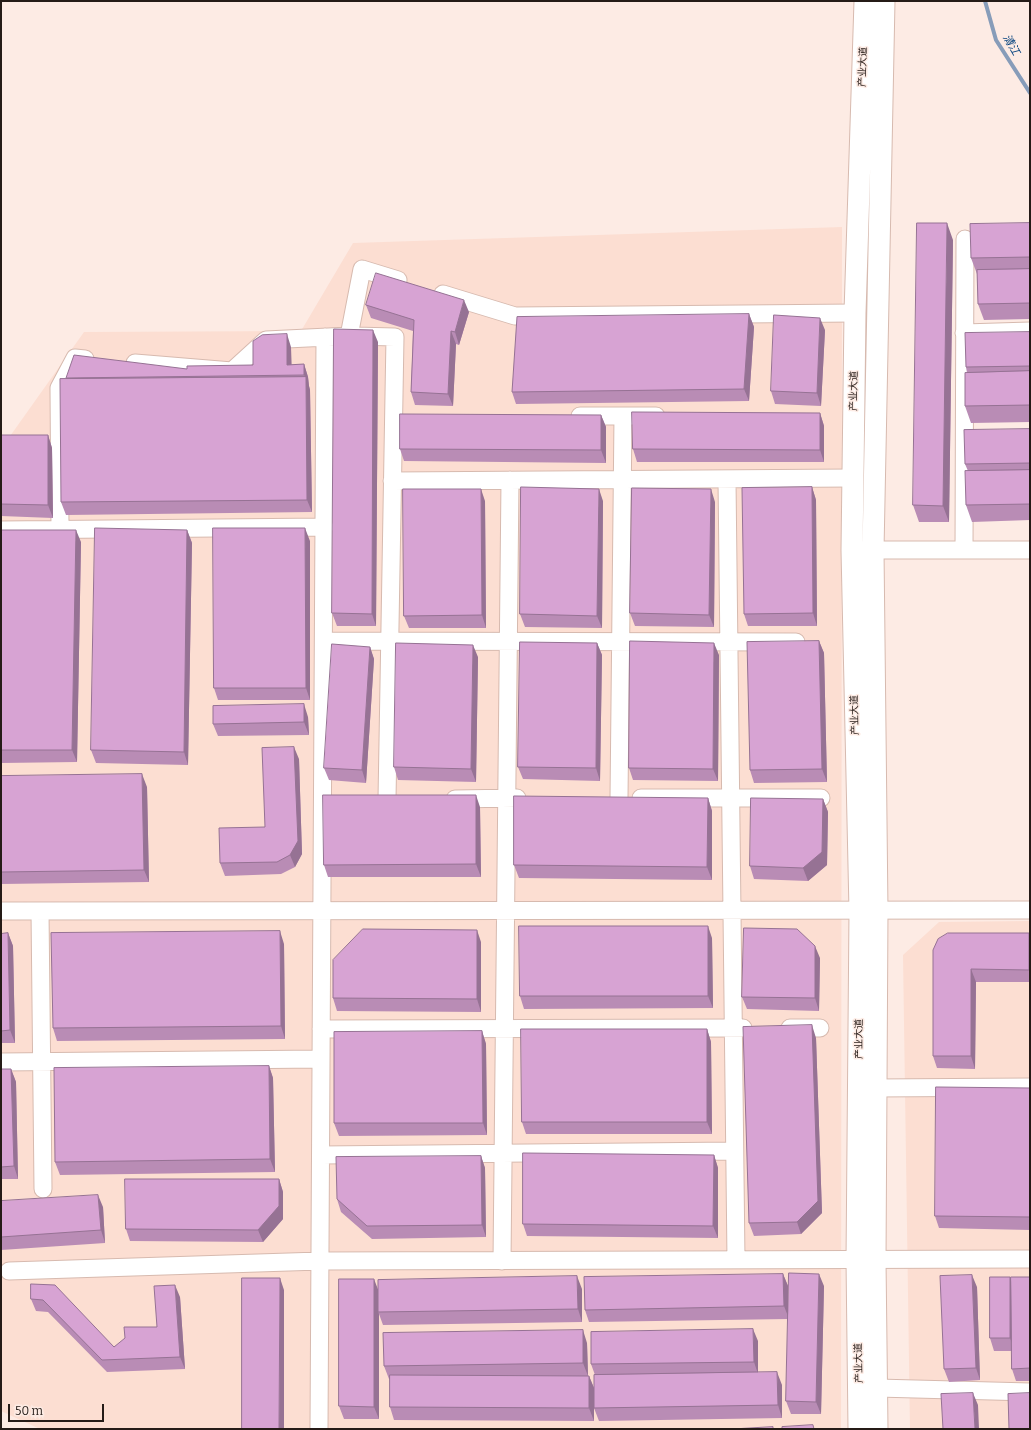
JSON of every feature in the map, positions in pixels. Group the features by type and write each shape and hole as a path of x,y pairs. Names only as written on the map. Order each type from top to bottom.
{"main road":[{"name":"产业大道","path":"860,1429 866,1260 876,1088 852,550 855,313 865,1"},
{"name":"产业大道","path":"878,1429 877,1388 866,1260 868,911 873,550 884,1"}],"street":[{"path":"964,239 964,333 971,432 964,550"},
{"path":"349,336 362,269 515,316 855,313"},
{"path":"964,333 1030,331"},
{"path":"122,362 232,371 266,340 349,336 395,337 401,416 392,481 388,799"},
{"path":"319,1429 322,911 330,799 324,641 325,337"},
{"path":"60,529 59,388 75,358 98,360"},
{"path":"568,416 669,416"},
{"path":"623,416 621,642 612,798 821,798"},
{"path":"392,481 853,478"},
{"path":"502,1261 510,480"},
{"path":"727,480 736,1260"},
{"path":"1,530 324,527"},
{"path":"852,550 1030,550"},
{"path":"324,641 814,642"},
{"path":"435,799 537,798"},
{"path":"1,911 1030,910"},
{"path":"40,911 42,1189"},
{"path":"322,1029 820,1028"},
{"path":"1,1062 321,1059"},
{"path":"876,1088 1030,1087"},
{"path":"321,1154 734,1151"},
{"path":"9,1270 320,1261 1030,1259"},
{"path":"877,1388 1030,1392"}],"shaded area":[{"path":"842,227 841,1429 40,1429 1,1411 1,443 8,439 84,332 301,331 353,243"},
{"path":"1030,921 1030,1429 910,1429 903,955 939,922"}],"building":[{"path":"917,223 947,223 943,506 913,505"},
{"path":"1030,223 1030,257 971,258 970,224"},
{"path":"1030,269 1030,303 978,304 977,270"},
{"path":"376,273 464,300 455,332 451,331 448,394 411,392 414,320 366,305"},
{"path":"749,314 744,389 512,392 517,317"},
{"path":"774,315 820,318 817,393 771,391"},
{"path":"334,329 373,330 372,614 332,613"},
{"path":"1030,332 1030,366 966,367 965,333"},
{"path":"287,334 287,365 304,364 304,375 66,378 74,355 187,369 187,366 253,365 253,341 262,335"},
{"path":"1030,371 1030,405 965,406 965,373"},
{"path":"306,377 307,500 61,502 60,379"},
{"path":"632,412 820,413 820,450 633,449"},
{"path":"400,414 601,415 601,450 400,449"},
{"path":"1030,429 1030,463 965,464 964,430"},
{"path":"1,435 48,435 48,505 1,504"},
{"path":"1030,470 1030,504 966,505 965,471"},
{"path":"521,487 599,489 597,616 520,614"},
{"path":"812,487 813,613 744,614 742,488"},
{"path":"632,488 711,489 709,615 630,613"},
{"path":"403,489 481,489 482,615 404,616"},
{"path":"95,528 187,530 184,752 91,750"},
{"path":"213,528 305,528 306,688 214,688"},
{"path":"1,530 76,530 72,750 1,750"},
{"path":"630,641 714,643 713,769 629,768"},
{"path":"819,641 822,769 750,770 747,642"},
{"path":"520,642 597,643 596,768 518,767"},
{"path":"396,643 473,645 471,769 394,767"},
{"path":"332,644 370,647 362,770 324,768"},
{"path":"304,704 304,722 213,724 213,706"},
{"path":"294,747 298,841 290,855 277,862 220,863 219,828 265,827 262,748"},
{"path":"142,774 144,870 1,872 1,776"},
{"path":"323,795 476,795 476,864 324,865"},
{"path":"514,796 708,798 707,867 514,865"},
{"path":"751,798 823,799 822,852 803,868 750,866"},
{"path":"519,926 708,926 708,996 520,996"},
{"path":"744,928 797,929 815,946 815,998 742,997"},
{"path":"363,929 477,930 477,999 333,998 333,960"},
{"path":"280,931 281,1026 53,1028 51,933"},
{"path":"8,933 10,1030 1,1031 1,934"},
{"path":"948,933 1029,933 1029,970 971,969 971,1056 933,1056 933,950 938,939"},
{"path":"812,1025 818,1201 797,1222 749,1223 743,1027"},
{"path":"521,1029 707,1029 707,1122 522,1122"},
{"path":"482,1031 483,1123 334,1123 334,1032"},
{"path":"269,1066 270,1159 55,1162 54,1068"},
{"path":"1,1069 11,1069 14,1166 1,1167"},
{"path":"936,1087 1030,1088 1030,1217 935,1216"},
{"path":"523,1153 714,1155 713,1226 523,1224"},
{"path":"481,1156 482,1225 367,1226 337,1199 336,1157"},
{"path":"125,1179 279,1179 279,1206 258,1230 126,1229"},
{"path":"98,1195 101,1230 1,1237 1,1201"},
{"path":"789,1273 819,1274 816,1402 786,1401"},
{"path":"783,1274 784,1306 585,1310 584,1277"},
{"path":"972,1275 976,1368 944,1369 940,1276"},
{"path":"577,1276 578,1309 378,1312 378,1280"},
{"path":"990,1277 1010,1277 1010,1338 990,1338"},
{"path":"1011,1277 1030,1277 1030,1368 1012,1369"},
{"path":"242,1278 280,1278 279,1429 242,1429"},
{"path":"339,1279 374,1279 374,1407 339,1406"},
{"path":"31,1284 55,1285 114,1347 125,1338 124,1327 157,1327 154,1286 175,1285 180,1357 102,1360 43,1300 31,1299"},
{"path":"753,1329 754,1362 591,1364 591,1332"},
{"path":"583,1330 583,1363 384,1366 383,1333"},
{"path":"777,1372 778,1405 594,1408 594,1375"},
{"path":"390,1375 589,1376 589,1408 390,1407"},
{"path":"973,1393 975,1429 943,1429 941,1394"},
{"path":"1030,1393 1030,1429 1009,1429 1008,1394"},
{"path":"813,1425 814,1429 782,1429 782,1427"},
{"path":"773,1427 773,1429 733,1429"}],"waterway":[{"name":"清江","path":"985,1 996,40 1030,93"}]}
